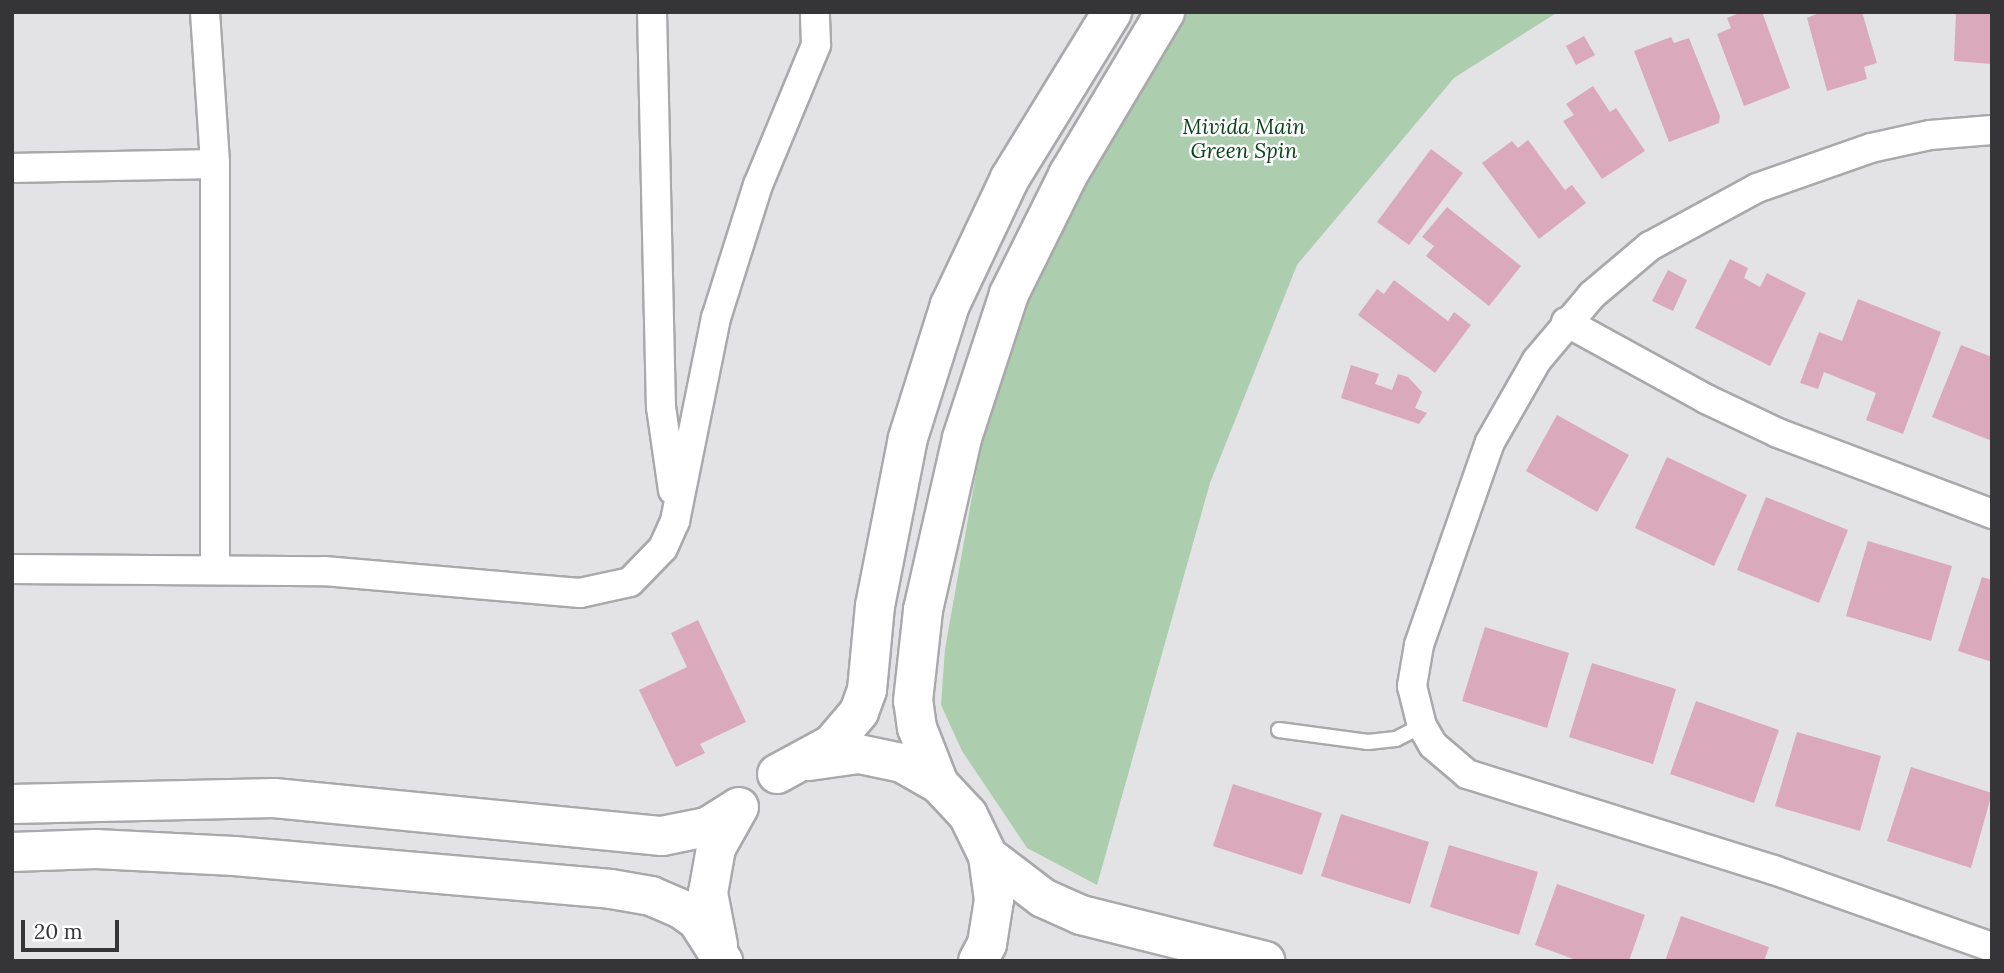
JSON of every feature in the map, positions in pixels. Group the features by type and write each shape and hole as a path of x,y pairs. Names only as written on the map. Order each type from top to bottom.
{"street":[{"path":"205,12 215,164 215,570"},
{"path":"652,12 661,407 675,521"},
{"path":"12,569 324,571 545,591 606,590 646,569 663,548 675,521 716,318 758,185 816,45 815,12"},
{"path":"12,804 274,798 401,807 662,836 707,827 738,808 777,774 832,744 859,712 867,690 875,606 905,449 950,305 1010,178 1112,12"},
{"path":"939,784 917,728 916,657 962,438 1009,294 1038,233 1165,12"},
{"path":"1976,949 1774,870 1467,774 1449,762 1422,726 1415,707 1413,665 1472,487 1512,400 1566,323 1650,246 1757,188 1871,148 1930,135 1992,130"},
{"path":"12,168 215,164"},
{"path":"1566,323 1778,433 1992,514"},
{"path":"777,774 817,757 859,754 902,763 939,784 968,816 988,856 994,900 987,944 978,961"},
{"path":"724,961 714,938 708,893 716,848 738,808"},
{"path":"12,852 96,849 234,856 611,889 652,896 681,909 696,920 724,961"},
{"path":"988,856 1043,898 1081,915 1265,961"}],"lane":[{"path":"1279,730 1368,742 1396,739 1422,726"}],"green space":[{"name":"Mivida Main Green Spin","path":"1179,12 1558,12 1454,78 1297,265 1210,483 1097,885 1027,848 962,751 941,705 945,649 991,389 1102,135"}],"building":[{"path":"1742,12 1762,12 1790,88 1744,106 1717,34 1731,28 1727,18"},
{"path":"1821,12 1862,12 1877,63 1864,67 1867,79 1827,91 1807,18"},
{"path":"1956,12 1992,12 1992,64 1954,61"},
{"path":"1584,36 1595,55 1576,65 1566,46"},
{"path":"1671,37 1674,43 1689,38 1720,116 1719,123 1669,142 1634,51"},
{"path":"1593,86 1610,112 1616,108 1645,151 1602,179 1563,121 1574,115 1566,104"},
{"path":"1528,140 1565,190 1572,185 1586,203 1539,239 1482,163 1512,141 1518,148"},
{"path":"1431,149 1463,173 1409,245 1377,222"},
{"path":"1447,207 1521,266 1489,306 1426,256 1434,246 1422,237"},
{"path":"1730,259 1748,268 1744,278 1760,287 1767,273 1806,293 1770,366 1695,328"},
{"path":"1668,270 1687,280 1673,311 1652,301"},
{"path":"1394,280 1448,321 1454,312 1471,325 1435,373 1358,315 1377,289 1384,294"},
{"path":"1858,299 1941,332 1903,434 1866,420 1876,393 1824,372 1818,389 1800,383 1819,332 1842,341"},
{"path":"1961,345 1992,357 1992,441 1932,417"},
{"path":"1351,365 1379,374 1375,384 1392,390 1398,374 1408,377 1422,392 1415,408 1427,413 1419,424 1341,398"},
{"path":"1557,415 1629,455 1597,512 1526,471"},
{"path":"1667,457 1747,495 1714,566 1635,528"},
{"path":"1766,497 1848,530 1819,603 1737,570"},
{"path":"1868,541 1952,566 1931,641 1846,616"},
{"path":"1982,577 1992,580 1992,662 1958,651"},
{"path":"698,620 746,722 700,744 705,753 676,767 639,690 687,667 671,633"},
{"path":"1485,627 1569,653 1547,728 1462,701"},
{"path":"1592,663 1676,689 1653,764 1569,737"},
{"path":"1696,701 1779,730 1754,803 1670,774"},
{"path":"1797,732 1881,756 1860,831 1775,806"},
{"path":"1911,767 1992,793 1971,868 1887,841"},
{"path":"1233,784 1322,813 1302,875 1213,846"},
{"path":"1341,814 1429,842 1410,904 1321,876"},
{"path":"1449,845 1538,872 1519,935 1430,907"},
{"path":"1557,884 1645,915 1629,961 1579,961 1535,945"},
{"path":"1681,916 1769,947 1764,961 1665,961"}]}
